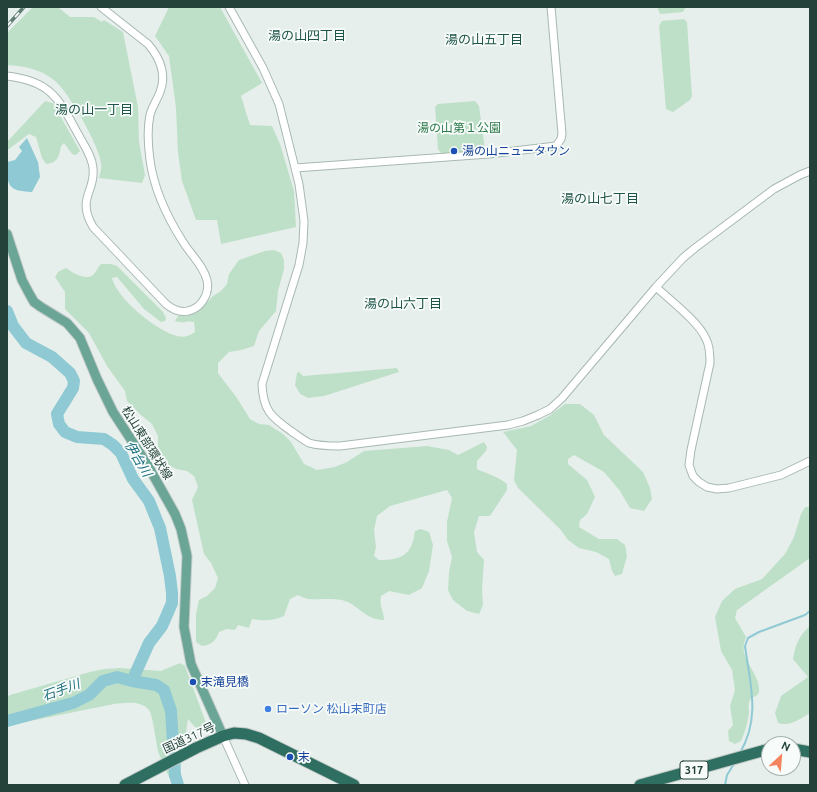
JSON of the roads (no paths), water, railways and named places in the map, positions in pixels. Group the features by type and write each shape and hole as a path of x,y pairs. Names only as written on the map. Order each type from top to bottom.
{"highway":[{"name":"国道317号","path":"125,785 196,748 223,736 234,733 246,734 259,738 354,785"},
{"name":"317","path":"640,785 761,751"}],"main road":[{"name":"松山東部環状線","path":"7,234 22,280 34,302 41,308 67,323 80,338 113,412 147,464 175,514 181,529 187,556 184,627 188,652 191,664 223,736"}],"street":[{"path":"7,76 20,77 41,85 50,91 63,105 91,158 93,175 85,206 92,227 166,304 173,309 180,311 188,311 195,308 201,303 208,290 207,282 202,266 183,242 162,204 150,162 148,125 162,82 160,61 148,44 101,7"},
{"path":"228,7 272,86 279,104 299,184 304,221 303,243 299,265 262,384 262,395 265,406 270,414 276,420 309,443 322,446 340,446 508,425 523,422 538,416 550,409 562,398 656,287 683,258 774,189 800,174 810,171"},
{"path":"295,168 482,154 556,146 561,139 562,134 551,7"},
{"path":"656,287 698,326 706,338 710,349 710,363 689,465 696,479 708,487 717,489 729,488 781,476 810,461"},
{"path":"223,736 245,785"}],"water":[{"path":"27,138 38,162 40,177 32,192 13,188 8,181 7,176 7,162 15,160 22,151 19,147"},
{"path":"175,750 179,773 183,785 173,785 169,777"}],"waterway":[{"name":"伊台川","path":"7,311 13,326 26,343 52,357 70,373 74,381 73,388 57,414 59,424 65,432 77,437 104,439 121,453 133,479 149,501 160,528 170,576 172,603 162,626 149,643 132,681"},
{"path":"810,503 810,511"},
{"path":"740,753 746,740 752,713 751,687 745,646 748,638 759,632 805,615 810,611"},
{"name":"伊台川","path":"7,721 73,703 89,695 103,681 117,677 156,685 164,690 171,711 175,775 178,785"},
{"path":"725,785 727,775 734,764"}],"railway":[{"path":"7,26 24,7"}],"place":[{"name":"湯の山ニュータウン","path":"454,151"},
{"name":"末滝見橋","path":"193,682"},
{"name":"ローソン 松山末町店","path":"268,709"},
{"name":"末","path":"290,757"}],"district":[{"name":"湯の山四丁目","path":"307,36"},
{"name":"湯の山五丁目","path":"484,40"},
{"name":"湯の山一丁目","path":"94,110"},
{"name":"湯の山七丁目","path":"600,199"},
{"name":"湯の山六丁目","path":"403,304"}],"park label":[{"name":"湯の山第１公園","path":"459,128"}],"water label":[{"name":"石手川","path":"61,690"}]}
